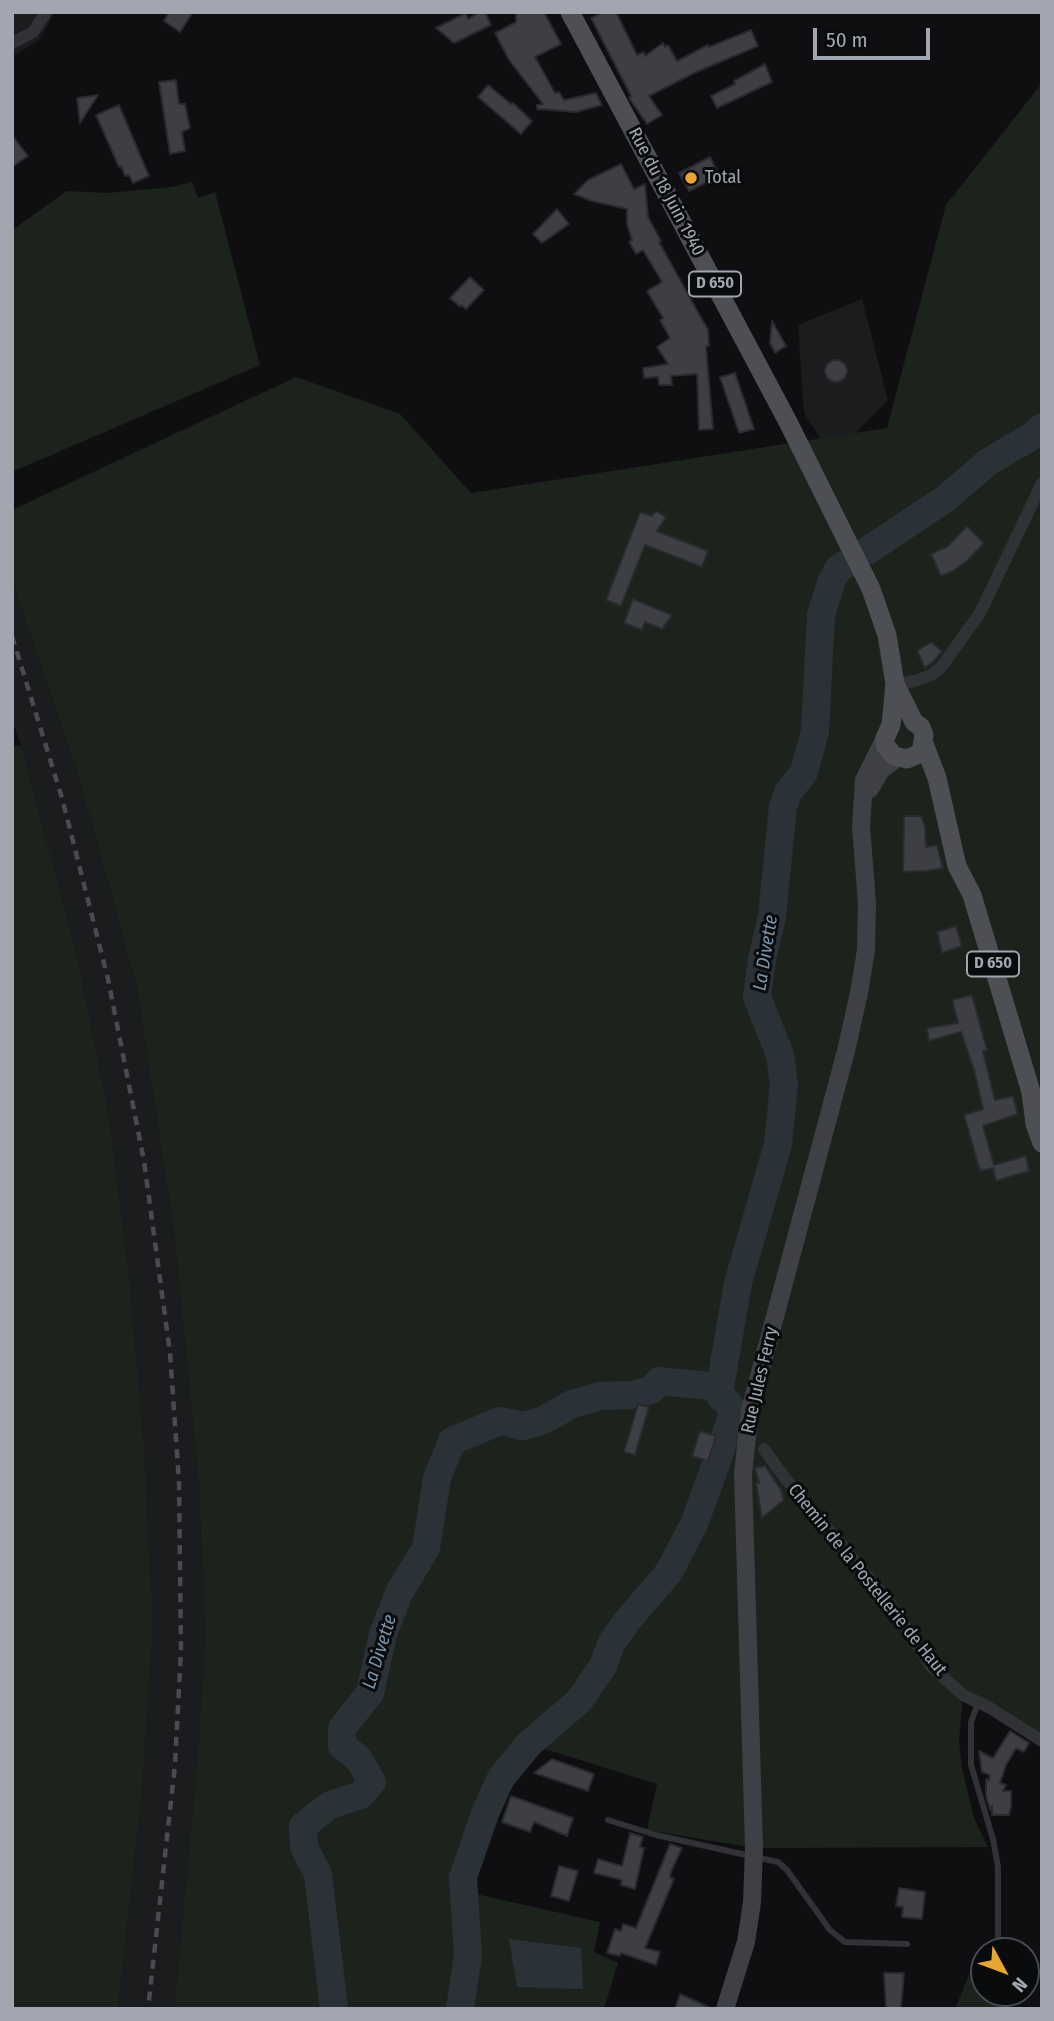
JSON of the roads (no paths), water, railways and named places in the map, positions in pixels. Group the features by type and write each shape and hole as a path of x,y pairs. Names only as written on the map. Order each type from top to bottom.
{"main road":[{"name":"Rue du 18 Juin 1940","path":"570,12 788,422 872,589 887,635 895,684"},
{"name":"D 650","path":"895,684 914,722"},
{"name":"D 650","path":"888,731 895,684"},
{"path":"906,719 914,722 921,727 924,736 912,753 889,752 888,731 906,719"},
{"name":"Rue Jules Ferry","path":"725,2009 746,1942 754,1855 743,1474 750,1410 846,1051 859,992 866,950 867,904 861,826 864,780 888,731"},
{"name":"D 650","path":"912,753 939,787 957,866 976,908 1031,1092 1035,1124 1042,1143"},
{"name":"Rue Jules Ferry","path":"863,801 881,770 912,753"}],"street":[{"path":"12,43 33,32 46,12"},
{"path":"895,684 915,681 933,674 942,666 980,613 1042,483"},
{"name":"Chemin de la Postellerie de Haut","path":"764,1448 785,1478 886,1598 931,1666 963,1695 1011,1720 1042,1741"}],"lane":[{"path":"978,1703 971,1722 971,1765 993,1839 998,1867 998,1937"},
{"path":"608,1820 656,1835 778,1862 787,1870 830,1930 845,1942 907,1944"}],"waterway":[{"name":"La Divette","path":"867,551 945,499 988,462 1034,435 1042,427"},
{"name":"La Divette","path":"460,2009 468,1955 463,1877 486,1811 501,1778 529,1744 579,1701 603,1666 612,1642 669,1572 694,1524 733,1412 721,1397 720,1387 738,1283 778,1144 784,1085 780,1055 757,997 762,959 772,916 783,806 788,793 804,772 815,731 821,615 832,580 839,568 846,564"},
{"name":"La Divette","path":"334,2009 318,1874 304,1847 303,1826 330,1805 361,1795 372,1782 358,1758 342,1746 342,1728 370,1693 383,1634 399,1593 426,1548 437,1478 452,1441 500,1421 523,1426 544,1420 572,1404 600,1396 631,1395 651,1390 659,1381 720,1387"}],"railway":[{"path":"12,636 62,798 108,979 144,1161 170,1353 179,1482 181,1650 175,1765 148,2009"}],"place":[{"name":"Total","path":"691,178"}]}
